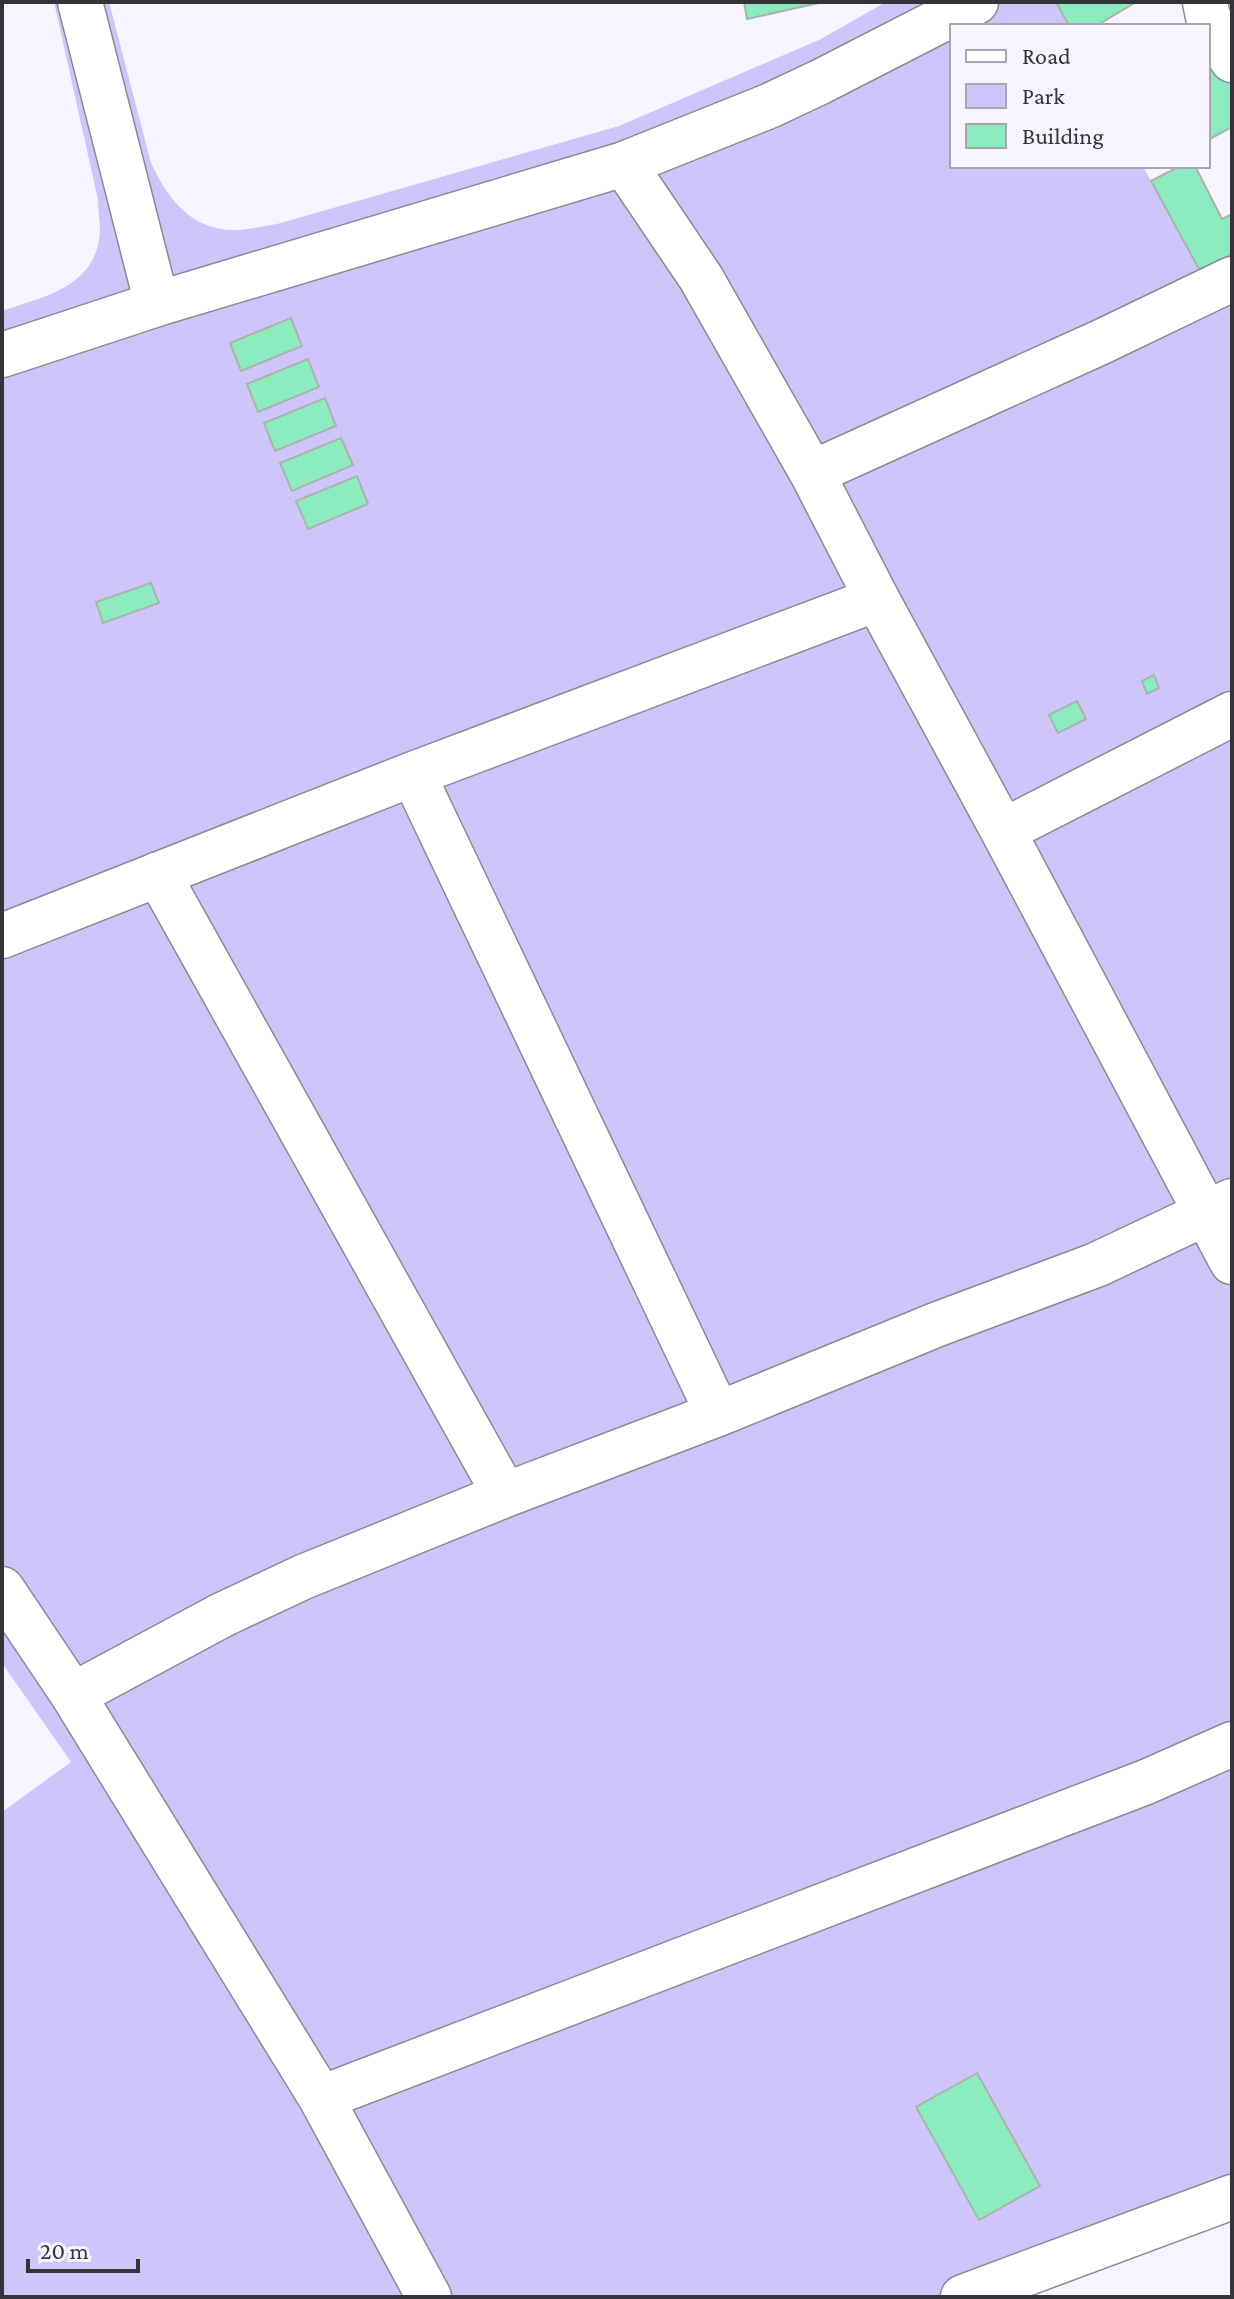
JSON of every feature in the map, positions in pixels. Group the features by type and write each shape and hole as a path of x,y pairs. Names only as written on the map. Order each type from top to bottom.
{"street":[{"path":"80,2 157,304"},
{"path":"2,355 157,304 624,164 769,106 976,2"},
{"path":"1205,2 1208,17 1232,60"},
{"path":"624,164 701,278 812,473 1003,831 1220,1207 1232,1262"},
{"path":"812,473 1232,279"},
{"path":"2,936 413,774 877,599"},
{"path":"1003,831 1232,714"},
{"path":"413,774 718,1414"},
{"path":"158,874 505,1495"},
{"path":"73,1695 222,1615 290,1583 938,1324 1096,1265 1220,1207"},
{"path":"2,1589 73,1695 321,2098 429,2297"},
{"path":"321,2098 1131,1787 1232,1744"},
{"path":"963,2297 1232,2197"}],"green space":[{"path":"54,2 109,2 151,163 158,177 184,212 196,220 208,226 239,230 277,224 619,126 821,39 886,2 1056,2 1068,24 950,24 950,168 1144,168 1199,270 1232,254 1232,2197 963,2297 2,2297 2,1812 71,1762 2,1663 2,311 51,294 79,277 97,250 100,231 98,200"}],"building":[{"path":"744,2 823,2 747,19"},
{"path":"1056,2 1136,2 1099,24 1068,24"},
{"path":"1232,23 1232,127 1210,139 1210,35"},
{"path":"1176,168 1196,168 1222,219 1232,214 1232,254 1200,271 1151,181"},
{"path":"291,318 302,346 241,371 230,343"},
{"path":"308,359 319,387 258,412 247,384"},
{"path":"325,398 336,426 275,451 264,423"},
{"path":"341,438 353,465 292,491 280,463"},
{"path":"357,476 368,504 308,529 296,501"},
{"path":"151,583 159,603 103,623 96,602"},
{"path":"1154,675 1159,688 1147,694 1142,681"},
{"path":"1077,701 1086,719 1058,733 1049,715"},
{"path":"977,2073 1040,2186 979,2220 916,2107"}]}
